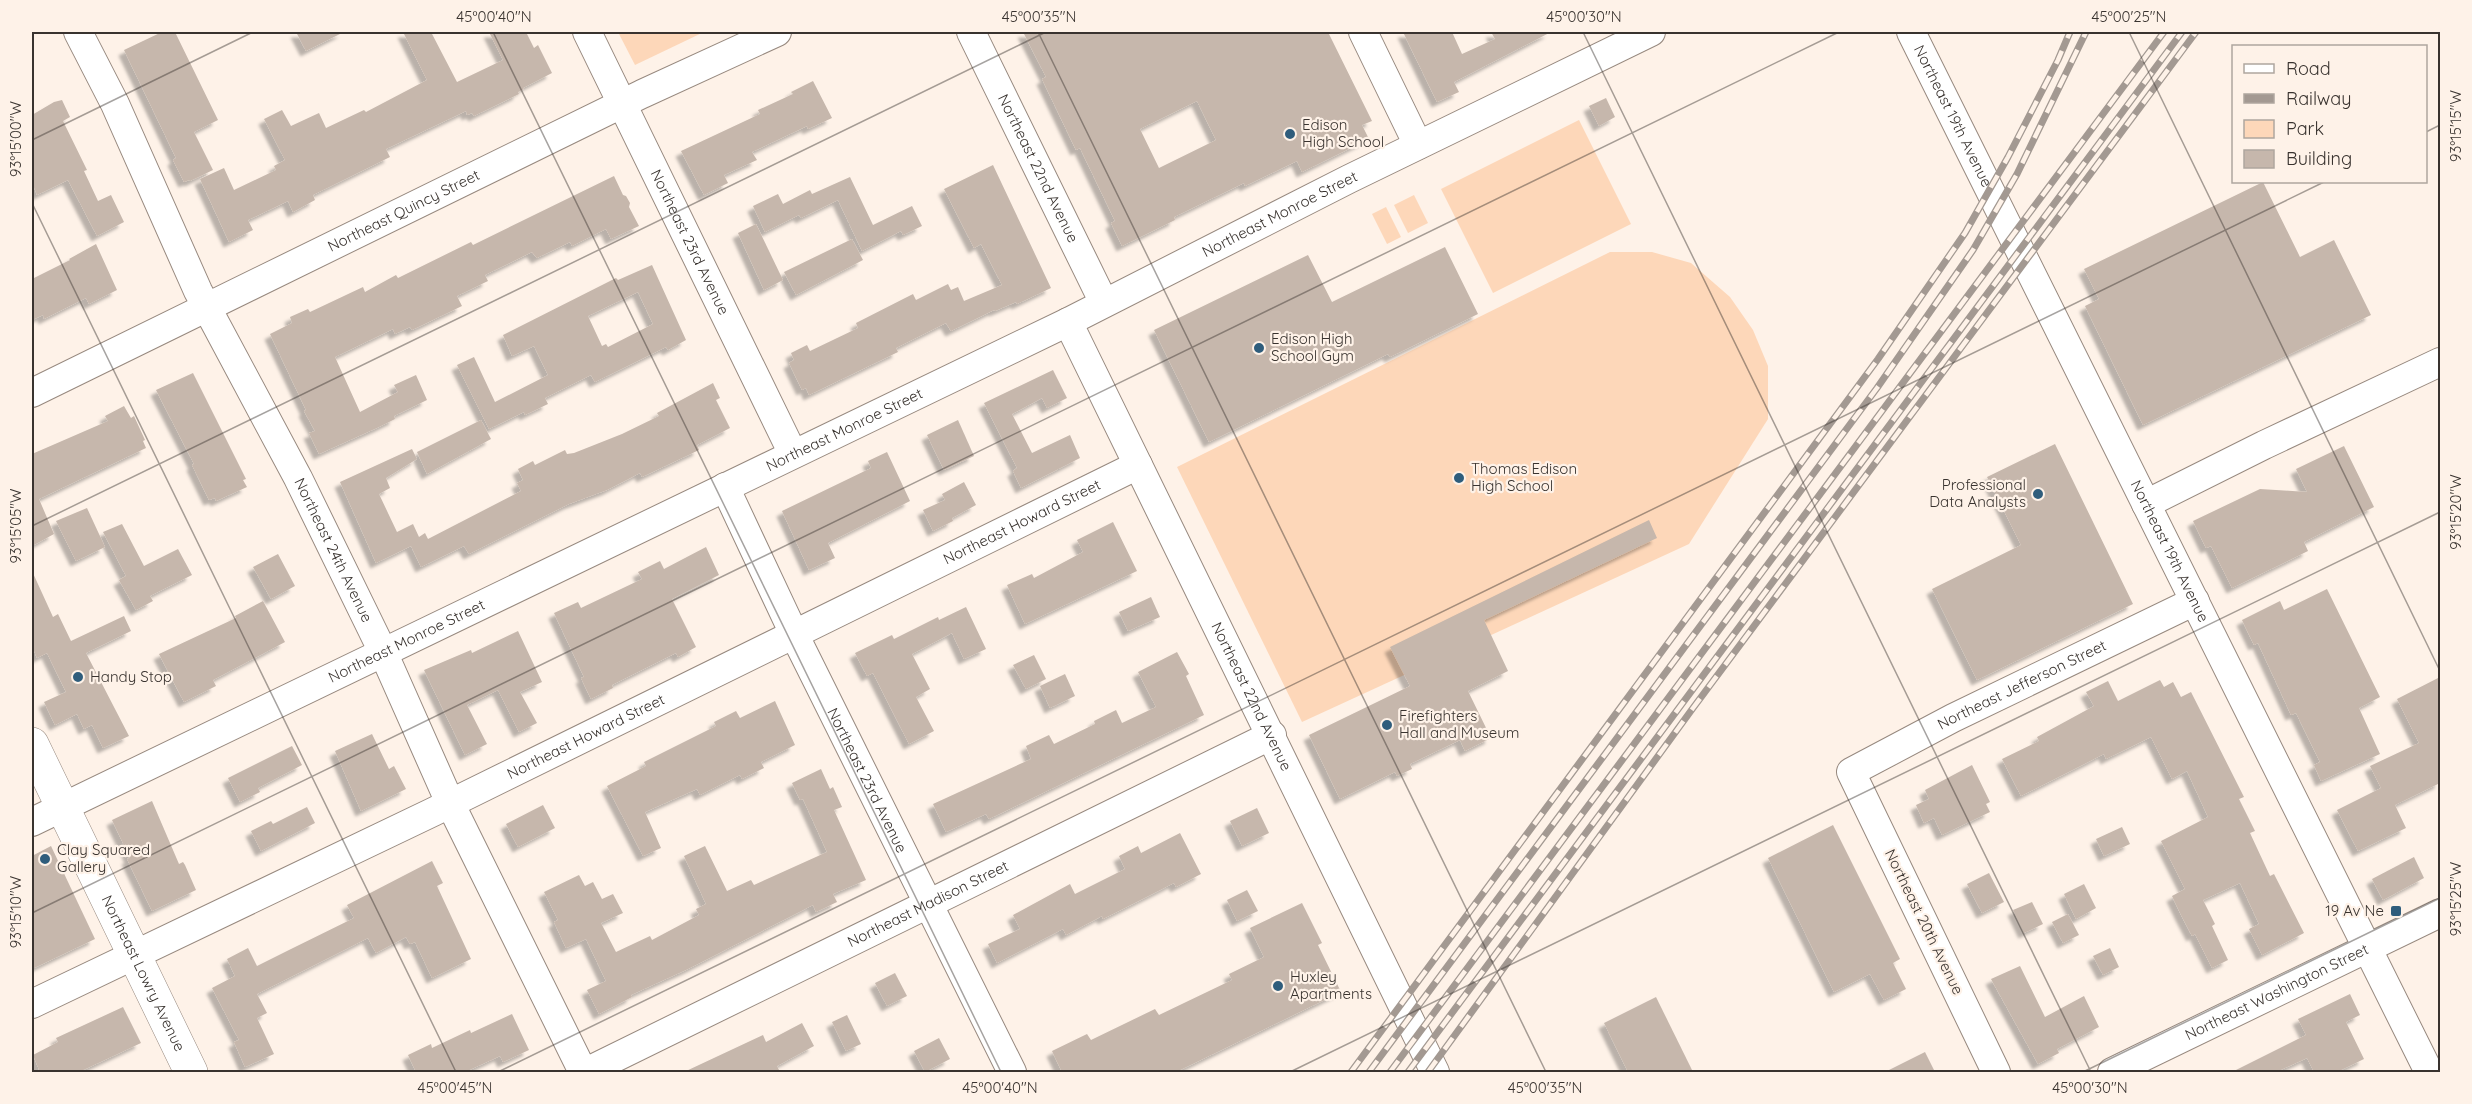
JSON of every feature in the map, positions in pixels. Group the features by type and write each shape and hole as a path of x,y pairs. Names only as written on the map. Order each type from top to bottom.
{"main road":[{"name":"Northeast Lowry Avenue","path":"32,744 191,1072"}],"street":[{"name":"Northeast 24th Avenue","path":"78,32 115,104 207,308 298,478 383,652 450,803 584,1072"},
{"name":"Northeast 23rd Avenue","path":"587,32 793,454"},
{"name":"Northeast Quincy Street","path":"32,393 622,104 777,32"},
{"name":"Northeast 22nd Avenue","path":"971,32 1104,303"},
{"path":"1363,32 1418,145"},
{"name":"Northeast Monroe Street","path":"32,822 1068,322 1418,145 1651,32"},
{"name":"Northeast 19th Avenue","path":"1911,32 2429,1072"},
{"name":"Northeast 22nd Avenue","path":"1068,322 1436,1072"},
{"path":"2146,504 2264,445 2440,362"},
{"name":"Northeast Howard Street","path":"32,1004 450,803 1138,465"},
{"name":"Northeast 23rd Avenue","path":"725,487 794,634 1012,1072"},
{"name":"Northeast Jefferson Street","path":"1851,772 1953,718 2195,601"},
{"name":"Northeast Madison Street","path":"584,1072 1272,735"},
{"name":"Northeast 20th Avenue","path":"1851,772 1996,1072"},
{"name":"Northeast Washington Street","path":"2112,1072 2440,913"}],"green space":[{"path":"618,32 704,32 635,65"},
{"path":"1579,120 1631,224 1493,293 1441,189"},
{"path":"1414,195 1428,223 1408,233 1394,205"},
{"path":"1386,207 1401,237 1387,244 1372,214"},
{"path":"1610,252 1652,252 1691,263 1730,297 1753,330 1768,366 1768,419 1689,544 1302,722 1177,467"}],"building":[{"path":"162,32 175,32 218,120 194,132 213,170 190,181 184,182 173,160 176,158 124,50"},
{"path":"296,32 344,32 306,51"},
{"path":"403,32 431,32 457,82 503,60 489,32 526,32 534,48 538,45 552,73 523,88 518,92 519,94 474,116 472,113 467,115 466,111 386,149 390,157 313,195 315,200 293,212 288,201 248,220 253,230 229,242 200,179 224,168 234,190 276,170 274,166 285,160 264,119 282,110 291,126 319,113 326,128 364,110 366,112 427,80"},
{"name":"Edison High School","path":"1023,32 1328,32 1372,121 1362,125 1369,139 1302,172 1297,161 1245,186 1244,183 1174,217 1175,220 1122,246 1111,223 1115,221 1080,148 1076,150 1042,79 1046,77","holes":["1197,101 1216,140 1159,168 1140,129"]},
{"path":"1403,32 1452,32 1462,54 1495,39 1491,32 1551,32 1454,82 1459,92 1437,102"},
{"path":"813,81 832,118 808,129 807,126 752,152 757,160 724,175 728,183 704,195 681,151 760,114 758,110 793,94 791,92"},
{"path":"1606,98 1615,117 1599,126 1589,106"},
{"path":"62,100 70,117 63,121 87,170 84,171 98,201 111,195 124,222 97,236 68,180 37,195 32,182 32,115"},
{"path":"993,165 1051,288 1017,304 1016,302 994,310 951,331 946,323 896,348 898,352 809,395 806,388 802,390 789,363 794,360 791,353 807,345 810,351 858,328 856,323 913,294 916,300 948,284 951,290 958,287 964,301 1002,285 981,244 974,248 944,189"},
{"path":"614,176 623,195 630,203 629,207 639,226 611,239 606,229 572,246 570,242 537,258 532,252 485,275 488,281 457,296 462,306 412,330 410,327 395,334 393,329 335,357 360,412 398,392 394,385 416,375 427,400 394,416 395,419 379,427 319,454 309,433 315,431 270,334 292,323 290,317 308,309 310,312 363,287 365,292 396,275 398,278 471,242 473,245"},
{"path":"850,177 873,225 912,206 922,226 903,235 901,231 862,251 838,200 801,218 799,215 765,232 753,206 778,194 783,204 810,190 812,194"},
{"path":"2263,183 2300,257 2334,240 2371,315 2143,425 2085,306 2099,299 2084,269"},
{"path":"756,224 783,280 764,290 738,233"},
{"path":"852,239 863,260 796,295 784,272"},
{"path":"96,244 117,290 89,304 86,298 44,319 43,315 32,320 32,279"},
{"name":"Edison High School Gym","path":"1445,247 1478,314 1390,357 1388,354 1209,442 1154,330 1308,255 1332,302"},
{"path":"652,265 686,340 668,350 666,347 595,382 591,375 545,398 548,404 525,415 524,412 489,429 457,365 474,357 495,402 548,375 534,346 512,356 503,335 616,278 618,280","holes":["638,292 653,324 608,347 606,344 602,346 588,316"]},
{"path":"1053,370 1067,398 1047,408 1042,398 1012,414 1032,453 1070,435 1080,458 1021,488 1013,471 1017,468 984,403"},
{"path":"193,373 246,479 243,480 247,487 216,501 215,498 209,500 192,465 194,464 156,390"},
{"path":"713,383 720,398 716,400 730,428 697,445 699,450 642,477 640,473 607,490 569,504 469,554 464,546 421,567 411,546 376,563 340,482 412,449 417,459 386,478 390,488 379,494 397,532 413,524 419,537 425,533 428,539 521,491 517,483 523,480 518,469 533,461 535,465 565,450 567,454 574,453 622,434 659,416 657,413"},
{"path":"124,406 131,418 134,416 145,440 143,441 146,448 39,499 54,534 32,546 32,454 108,421 105,416"},
{"path":"481,420 491,439 427,474 417,452"},
{"path":"958,420 974,456 944,470 927,435"},
{"path":"2055,444 2133,604 1977,680 1932,589 2021,545 1987,477"},
{"path":"2344,446 2374,507 2304,542 2308,551 2232,588 2211,546 2206,548 2193,521 2260,489 2307,492 2296,469"},
{"path":"887,452 910,501 828,543 835,558 809,570 782,511 871,468 868,461"},
{"path":"964,482 976,505 933,531 923,510 945,500 942,494"},
{"path":"87,508 105,547 76,561 56,521"},
{"path":"1649,520 1657,538 1484,620 1508,671 1468,691 1491,738 1465,751 1460,740 1410,764 1412,769 1397,776 1395,772 1340,799 1309,735 1410,686 1390,647"},
{"path":"1113,522 1137,571 1025,624 1007,585 1032,574 1034,578 1083,552 1077,540"},
{"path":"122,524 144,566 178,549 192,575 150,596 153,601 136,610 119,580 126,576 103,532"},
{"path":"706,547 719,575 672,599 696,647 678,657 676,653 612,685 613,688 591,699 581,678 584,677 554,613 578,602 581,608 642,579 638,572 660,561 664,569"},
{"path":"278,554 295,586 271,599 253,567"},
{"path":"32,571 53,617 58,614 71,641 124,616 131,631 86,653 129,736 103,748 92,725 84,729 77,714 55,725 44,702 66,692 47,653 37,658 32,646"},
{"path":"2327,589 2380,697 2359,708 2380,754 2321,781 2314,765 2320,762 2296,713 2291,715 2258,643 2254,645 2242,620 2280,601 2284,610"},
{"path":"1151,597 1160,617 1128,631 1119,612"},
{"path":"263,601 285,642 213,680 216,686 184,702 159,654 236,618 235,616"},
{"path":"966,607 986,649 964,659 952,633 912,654 930,689 916,697 934,731 909,744 873,673 867,676 855,653 892,635 894,639 938,617 939,620"},
{"path":"518,631 542,682 520,692 537,723 519,732 498,690 467,705 487,744 465,755 424,670 471,650 472,653"},
{"path":"1177,652 1189,674 1186,676 1204,715 989,819 986,814 946,832 933,804 1031,759 1026,746 1049,735 1054,744 1095,724 1094,721 1116,710 1122,723 1156,707 1138,672"},
{"path":"1034,655 1046,679 1026,689 1013,665"},
{"path":"1065,674 1075,696 1050,708 1040,686"},
{"path":"2440,677 2440,783 2395,805 2406,828 2358,851 2337,810 2381,788 2370,766 2419,743 2397,699"},
{"path":"2160,680 2164,687 2173,682 2181,697 2191,692 2244,797 2239,799 2255,831 2250,833 2270,876 2274,874 2304,933 2262,955 2249,929 2259,924 2240,883 2203,900 2215,924 2212,926 2228,960 2212,968 2195,934 2192,936 2181,915 2172,896 2185,889 2161,841 2208,817 2187,771 2172,779 2151,737 2106,759 2104,754 2021,796 2002,759 2039,741 2037,737 2094,706 2086,692 2108,681 2118,701"},
{"path":"775,701 795,745 761,762 764,768 742,779 740,775 700,795 697,789 645,812 661,848 643,856 607,786 646,766 644,762 716,726 714,722 736,711 740,718"},
{"path":"372,734 389,769 394,766 406,789 361,811 335,751"},
{"path":"292,746 302,765 258,788 260,792 240,802 228,778"},
{"path":"1972,765 1990,802 1986,804 1990,812 1942,835 1934,818 1924,823 1916,805 1929,799 1925,790"},
{"path":"821,769 842,807 834,810 866,880 833,894 837,902 816,912 813,905 688,969 631,995 632,997 599,1014 587,990 606,981 586,939 566,948 554,922 558,920 544,892 579,875 585,886 593,882 602,899 613,894 623,913 601,923 616,952 650,936 652,940 699,915 696,909 706,904 684,856 705,846 727,891 751,880 754,885 827,852 803,799 800,800 792,783"},
{"path":"152,801 179,864 183,862 185,865 196,890 152,911 127,859 130,858 112,820"},
{"path":"543,805 555,828 518,847 506,824"},
{"path":"307,807 315,823 261,851 251,831 271,821 273,824"},
{"path":"1257,808 1269,833 1242,846 1230,821"},
{"path":"1833,825 1900,959 1893,963 1906,989 1884,1000 1870,974 1834,992 1768,858"},
{"path":"2122,827 2130,844 2104,856 2096,839"},
{"path":"1180,833 1201,874 1176,887 1174,883 1066,935 1063,929 997,963 988,944 1020,929 1013,915 1070,884 1075,894 1125,869 1119,856 1138,846 1141,853"},
{"path":"51,846 95,939 32,969 32,856"},
{"path":"2414,857 2424,878 2383,900 2372,879"},
{"path":"432,861 443,883 437,886 471,959 432,978 415,942 410,944 406,937 376,953 368,938 257,994 267,1013 257,1018 274,1054 245,1067 234,1042 239,1040 212,988 235,976 227,959 248,948 257,966 354,918 347,905"},
{"path":"1989,873 2004,902 1982,913 1967,884"},
{"path":"2084,884 2096,908 2076,919 2064,894"},
{"path":"1247,890 1258,911 1237,921 1227,900"},
{"path":"2032,902 2043,924 2024,933 2013,910"},
{"name":"Huxley Apartments","path":"1302,903 1322,943 1318,945 1341,992 1176,1072 1062,1072 1052,1051 1087,1034 1091,1040 1155,1009 1159,1015 1232,980 1229,974 1264,957 1250,928"},
{"path":"2068,914 2079,935 2063,943 2052,922"},
{"path":"2110,948 2119,967 2103,975 2093,956"},
{"path":"2020,966 2045,1017 2084,996 2099,1027 2057,1049 2059,1053 2038,1064 1991,979"},
{"path":"895,973 907,996 887,1006 875,983"},
{"path":"2350,994 2360,1015 2346,1022 2364,1059 2337,1072 2314,1072 2307,1058 2276,1072 2232,1072 2306,1035 2298,1019"},
{"path":"1656,997 1693,1072 1628,1072 1604,1023"},
{"path":"123,1007 141,1043 79,1072 40,1072 33,1055 58,1042 56,1038"},
{"path":"512,1014 529,1050 503,1062 500,1056 465,1072 416,1072 408,1055 431,1044 432,1048 470,1030 471,1033"},
{"path":"847,1015 861,1044 846,1051 832,1022"},
{"path":"802,1023 814,1046 777,1066 780,1072 684,1072 763,1035 766,1042"},
{"path":"939,1038 950,1059 925,1072 914,1051"},
{"path":"1925,1052 1935,1072 1885,1072"}],"railway":[{"path":"1351,1072 1878,359 1965,233 2008,157 2070,32"},
{"path":"1369,1072 1877,388 1973,250 2017,174 2086,32"},
{"path":"1390,1072 2164,32"},
{"path":"1408,1072 2182,32"},
{"path":"1428,1072 1693,708 2196,32"}],"place":[{"name":"Edison High School","path":"1290,134"},
{"name":"Edison High School Gym","path":"1259,348"},
{"name":"Thomas Edison High School","path":"1459,478"},
{"name":"Professional Data Analysts","path":"2038,494"},
{"name":"Handy Stop","path":"78,677"},
{"name":"Firefighters Hall and Museum","path":"1387,725"},
{"name":"Clay Squared Gallery","path":"45,859"},
{"name":"19 Av Ne","path":"2396,911"},
{"name":"Huxley Apartments","path":"1278,986"}]}
